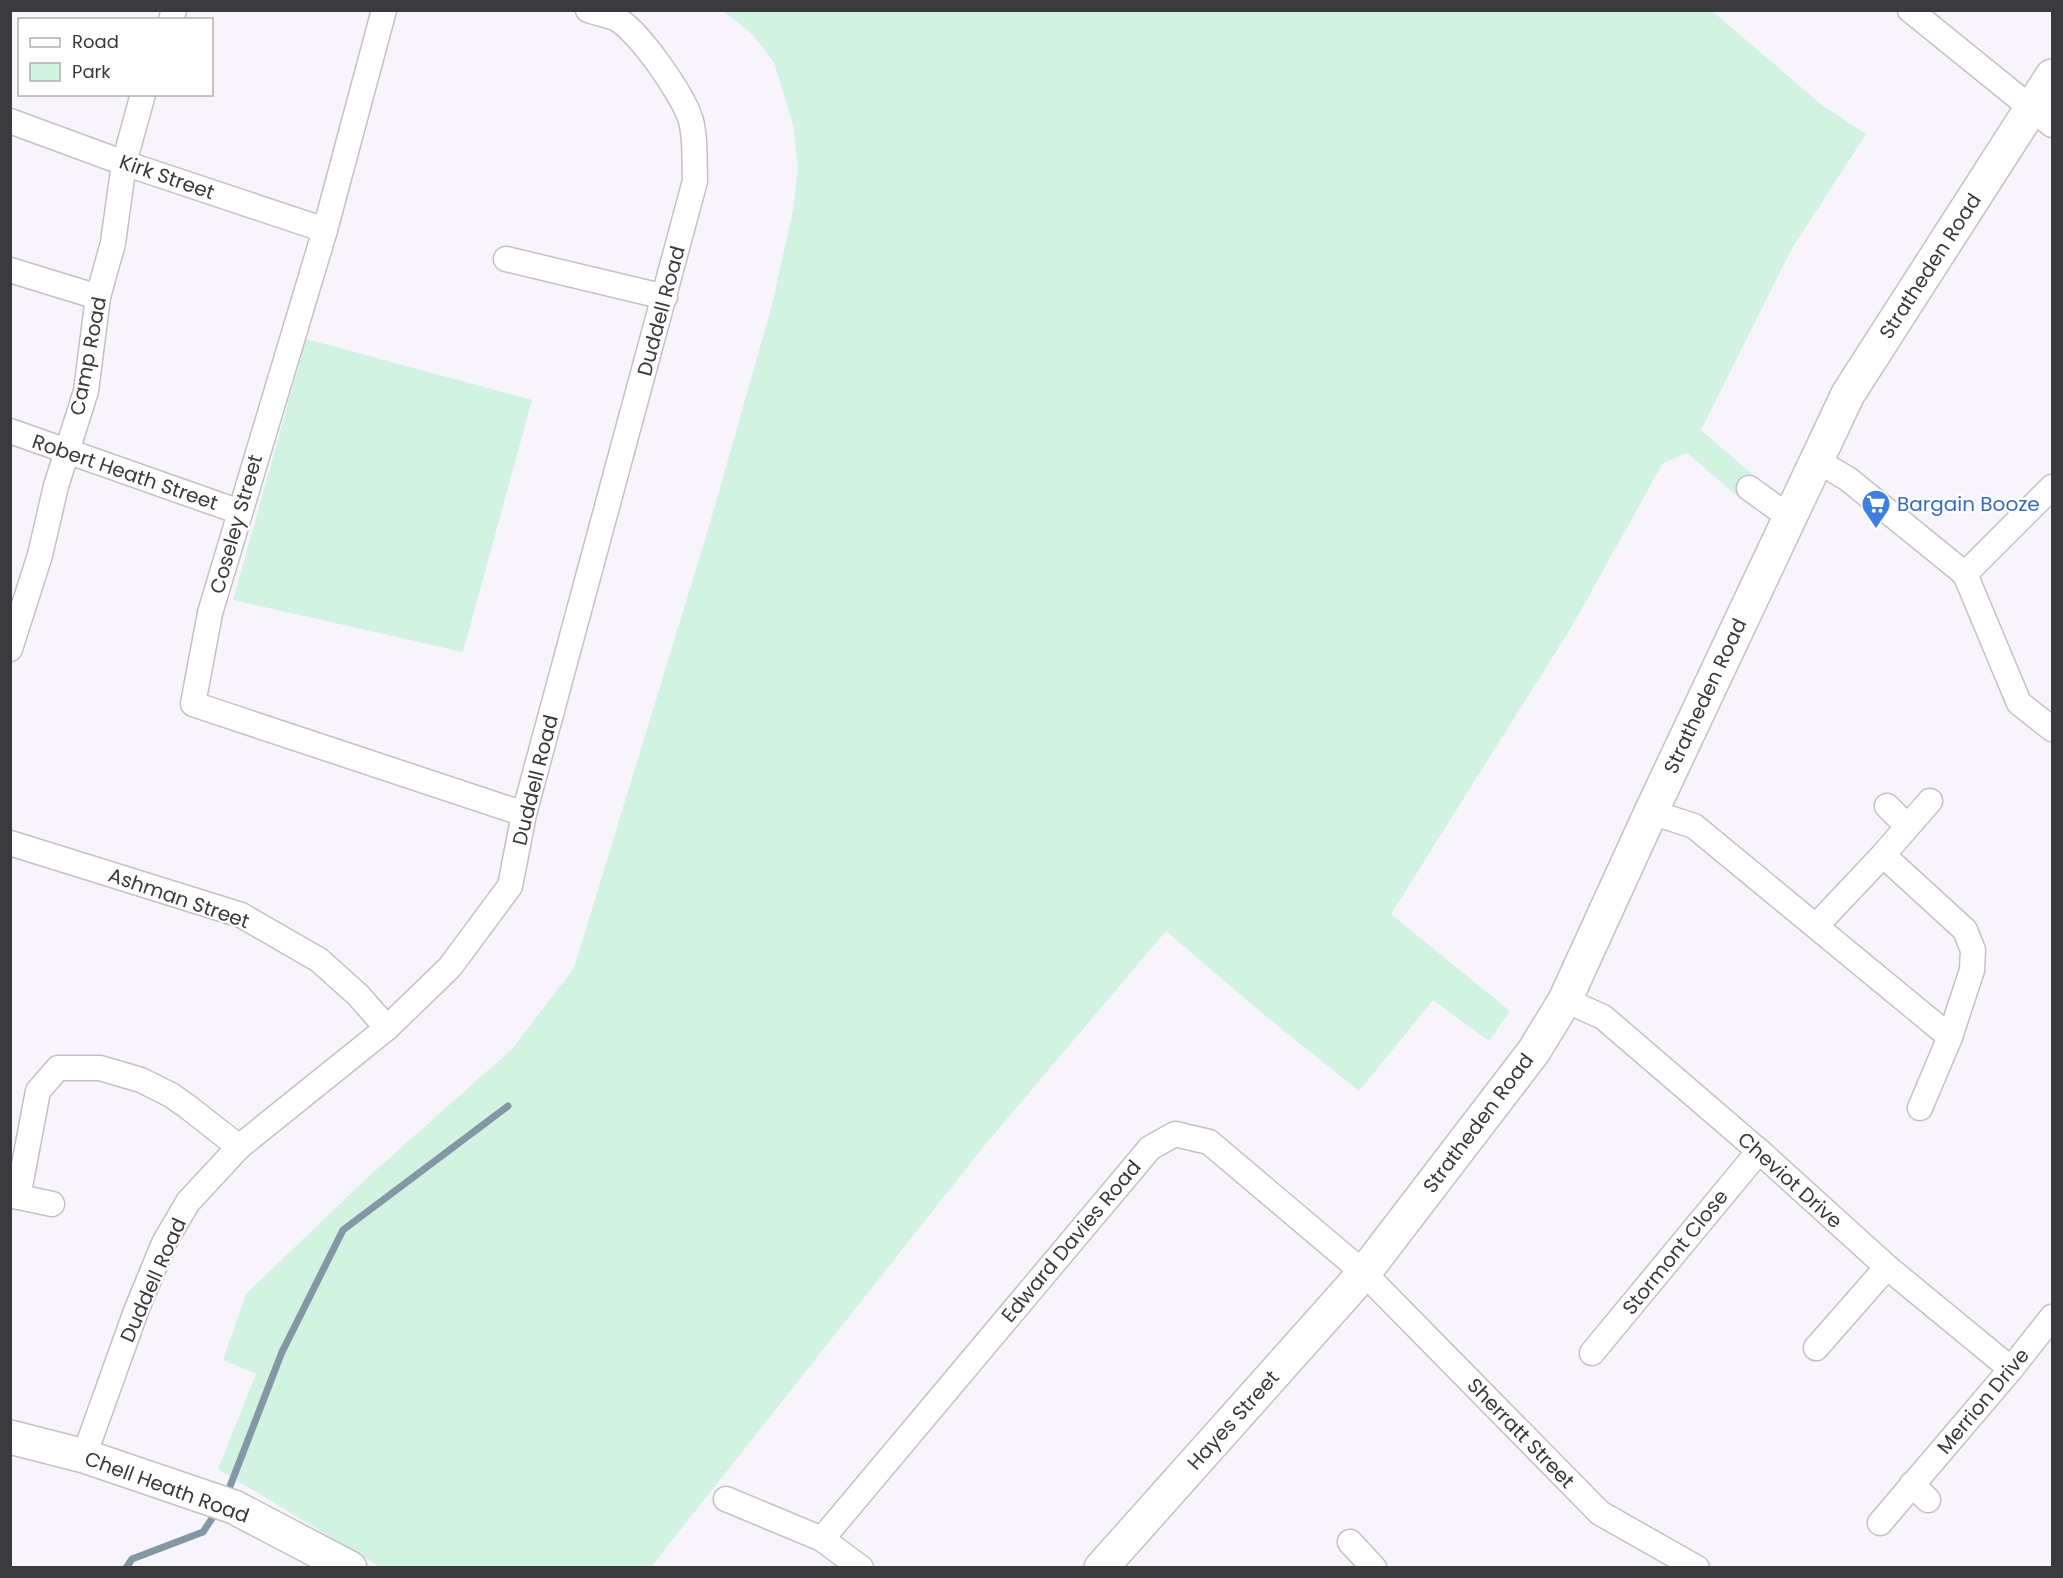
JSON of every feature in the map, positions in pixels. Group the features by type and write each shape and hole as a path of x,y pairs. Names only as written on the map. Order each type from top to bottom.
{"street":[{"name":"Coseley Street","path":"384,10 325,230 210,613 193,704 524,814"},
{"name":"Duddell Road","path":"84,1456 136,1311 164,1243 188,1202 239,1148 387,1028 450,967 510,886 524,814 695,181 691,120 677,92 643,44 616,19 588,10"},
{"path":"1910,10 2042,116"},
{"name":"Stratheden Road","path":"1364,1273 1534,1051 1565,999 1848,394 2042,116 2052,76"},
{"name":"Camp Road","path":"10,649 40,555 56,486 86,391 99,297 113,243 124,162 142,96"},
{"name":"Kirk Street","path":"10,121 325,230"},
{"path":"506,259 665,297"},
{"path":"10,270 99,297"},
{"name":"Robert Heath Street","path":"10,431 240,512"},
{"path":"1816,460 1848,479 1965,574 2019,703 2052,729"},
{"path":"1965,574 2052,487"},
{"path":"1749,488 1789,517"},
{"path":"1816,926 1930,801"},
{"path":"1887,806 1907,826"},
{"path":"1651,812 1694,826 1950,1037"},
{"name":"Ashman Street","path":"10,843 241,915 319,960 358,995 387,1028"},
{"path":"1883,855 1965,930 1973,950 1972,970 1950,1037 1920,1108"},
{"name":"Cheviot Drive","path":"1565,999 1603,1017 1759,1151 1887,1267 2011,1369"},
{"path":"52,1204 14,1196 38,1091 58,1068 100,1068 141,1080 179,1101 239,1148"},
{"name":"Edward Davies Road","path":"822,1539 1150,1148 1175,1134 1209,1142 1364,1273"},
{"name":"Stormont Close","path":"1593,1355 1759,1151"},
{"path":"1816,1348 1887,1267"},
{"name":"Hayes Street","path":"1101,1568 1364,1273"},
{"name":"Sherratt Street","path":"1364,1273 1600,1513 1697,1568"},
{"name":"Merrion Drive","path":"1880,1522 1920,1492 2052,1317"},
{"name":"Chell Heath Road","path":"10,1437 84,1456 224,1504 350,1568"},
{"path":"726,1498 822,1539 861,1568"},
{"path":"1350,1542 1374,1568"}],"green space":[{"path":"723,11 1712,11 1822,105 1866,134 1791,250 1701,430 1759,479 1741,499 1687,453 1663,463 1572,626 1391,914 1510,1011 1489,1041 1433,1000 1359,1091 1262,1013 1166,931 984,1146 651,1567 380,1567 218,1469 256,1374 223,1360 246,1294 368,1177 513,1048 574,968 710,523 772,305 793,210 798,168 793,125 774,62 751,33"},
{"path":"306,339 532,400 463,652 233,600"}],"waterway":[{"path":"227,1494 282,1352 343,1230 508,1106"},
{"path":"126,1568 132,1559 203,1532 217,1511"}],"place":[{"name":"Bargain Booze","path":"1876,530"}]}
